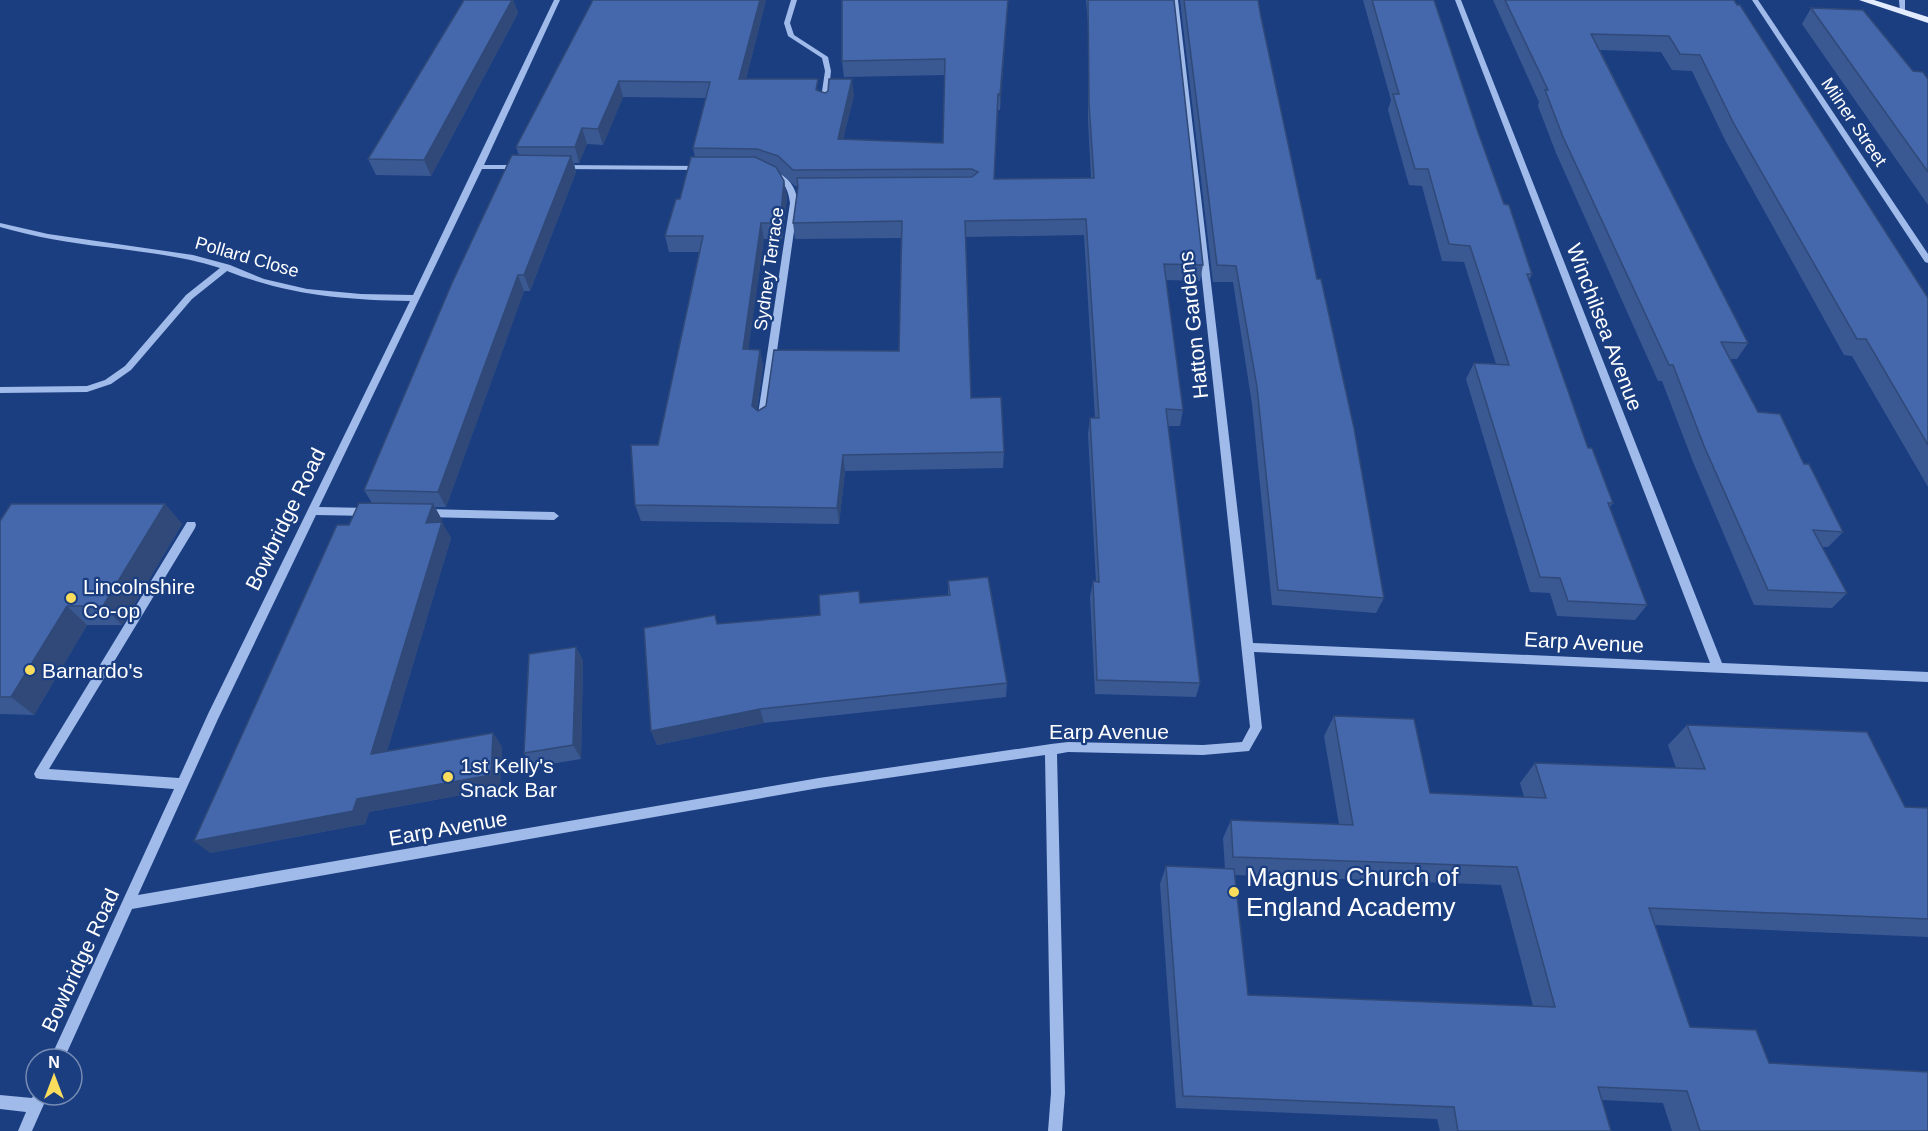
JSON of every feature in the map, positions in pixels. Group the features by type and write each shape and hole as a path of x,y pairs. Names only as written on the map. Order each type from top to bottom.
{"main road":[{"path":"1864,0 1928,20"}],"street":[{"name":"Bowbridge Road","path":"63,1047 182,784 557,0"},
{"path":"794,0 787,23 791,36 825,57 828,71 825,105"},
{"name":"Hatton Gardens","path":"1175,0 1248,647"},
{"name":"Winchilsea Avenue","path":"1458,0 1718,668"},
{"name":"Milner Street","path":"1755,0 1928,260"},
{"path":"1902,0 1903,12"},
{"path":"479,167 525,167"},
{"path":"548,167 710,168"},
{"name":"Sydney Terrace","path":"759,169 779,175 793,190 794,203 762,422"},
{"path":"793,190 805,190"},
{"name":"Pollard Close","path":"0,225 58,239 176,254 227,267 269,284 297,290 371,298 416,298"},
{"path":"0,390 87,389 108,382 128,368 194,292 227,267"},
{"path":"313,511 380,512"},
{"path":"414,513 554,516"},
{"path":"182,784 40,774 191,525"},
{"name":"Earp Avenue","path":"129,903 819,783 1051,749 1068,747 1203,750 1245,747 1256,728 1248,647 1928,677"},
{"path":"1051,749 1058,1093 1055,1131"},
{"path":"0,1102 24,1101"},
{"path":"25,1131 35,1107"}],"building":[{"path":"464,0 512,0 424,160 368,159"},
{"path":"593,0 760,0 739,79 818,79 816,90 825,93 828,91 829,79 852,79 838,139 943,143 945,59 842,61 842,0 1008,0 1000,95 998,94 994,179 1094,178 1089,104 1088,0 1174,0 1203,265 1164,264 1183,410 1166,409 1200,683 1097,680 1093,581 1099,582 1090,418 1099,418 1086,219 965,221 971,398 1001,397 1004,452 843,455 837,508 635,505 631,445 658,445 703,236 665,236 676,199 680,199 691,157 755,157 776,167 784,181 780,223 761,223 743,349 760,350 752,406 758,411 766,406 774,350 899,351 902,221 793,223 797,178 972,177 978,172 972,169 793,170 778,156 757,149 693,148 710,82 619,81 598,129 582,128 575,147 516,147"},
{"path":"1184,0 1258,0 1317,279 1321,279 1354,428 1384,598 1278,590 1257,387 1236,266 1217,265"},
{"path":"1372,0 1434,0 1504,204 1509,205 1532,274 1527,274 1588,448 1592,448 1613,503 1608,503 1647,605 1568,601 1560,578 1540,577 1474,363 1509,365 1470,246 1449,244 1428,169 1415,169 1393,94 1399,94"},
{"path":"1505,0 1734,0 1737,5 1740,5 1928,298 1928,445 1866,339 1857,339 1734,124 1700,55 1680,54 1669,36 1591,34 1748,343 1721,342 1758,412 1780,414 1804,464 1809,464 1843,532 1813,530 1847,593 1768,590 1704,446 1673,365 1669,365 1563,137 1545,90 1548,90"},
{"path":"1811,8 1863,10 1913,71 1923,72 1928,79 1928,172"},
{"path":"512,155 571,156 524,275 518,275 438,492 364,490 452,283"},
{"path":"359,503 433,504 426,523 442,522 371,754 493,733 491,775 357,799 353,811 194,841 337,525 349,525"},
{"name":"Lincolnshire Co-op","path":"11,504 165,504 103,606 67,606 11,697 0,697 0,521"},
{"path":"988,577 1007,683 760,709 651,731 644,628 715,615 717,624 820,615 819,595 859,591 860,603 950,595 948,581"},
{"path":"576,647 573,745 524,753 529,654"},
{"path":"1334,716 1414,719 1430,793 1546,798 1535,763 1705,769 1687,725 1867,732 1905,807 1928,808 1928,919 1649,908 1690,1027 1756,1030 1769,1063 1928,1072 1928,1131 1700,1131 1687,1091 1598,1087 1611,1131 1458,1131 1454,1107 1183,1096 1166,866 1234,869 1248,995 1555,1007 1517,867 1233,857 1231,820 1353,825"}],"place":[{"name":"Lincolnshire Co-op","path":"71,598"},
{"name":"Barnardo's","path":"30,670"},
{"name":"1st Kelly's Snack Bar","path":"448,777"},
{"name":"Magnus Church of England Academy","path":"1234,892"}]}
